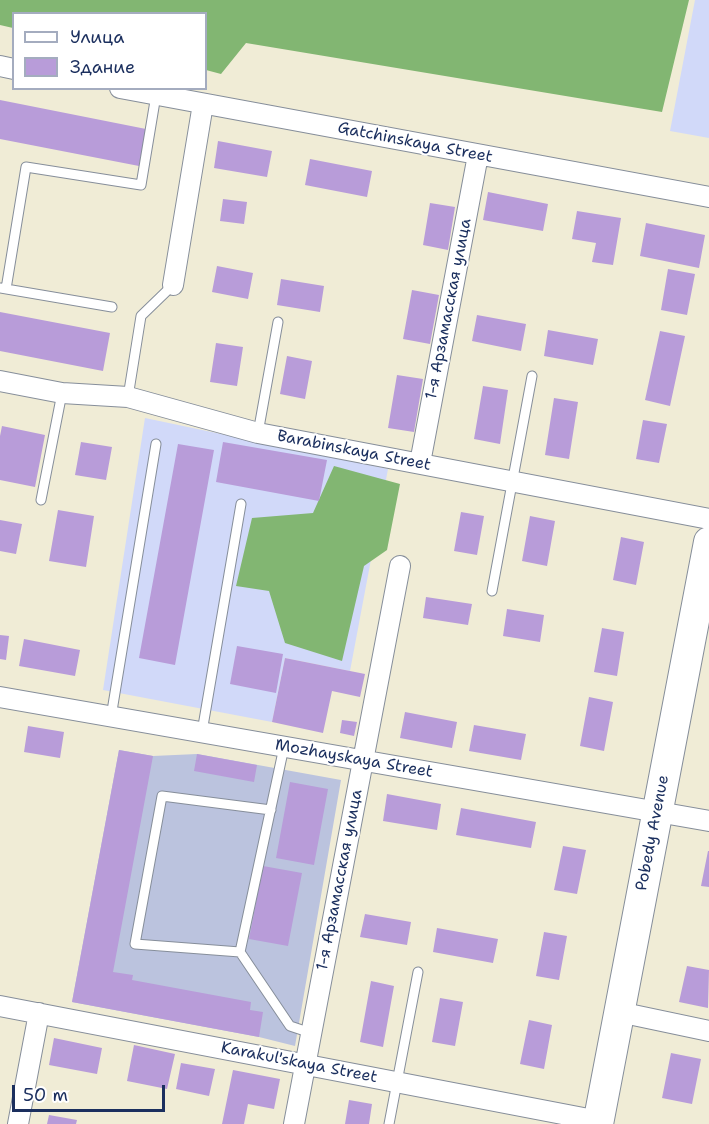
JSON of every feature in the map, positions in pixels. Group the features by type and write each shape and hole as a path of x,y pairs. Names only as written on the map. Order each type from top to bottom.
{"main road":[{"name":"Pobedy Avenue","path":"598,1122 709,542"}],"street":[{"name":"Gatchinskaya Street","path":"130,90 709,197"},
{"path":"173,285 203,104"},
{"name":"1-я Арзамасская улица","path":"420,463 478,155"},
{"name":"Barabinskaya Street","path":"0,381 62,393 128,397 258,433 709,519"},
{"name":"1-я Арзамасская улица","path":"294,1124 400,566"},
{"name":"Mozhayskaya Street","path":"0,697 709,821"},
{"name":"Karakul'skaya Street","path":"0,1006 598,1122"},
{"path":"619,1012 709,1031"},
{"path":"18,1124 39,1013"}],"lane":[{"path":"112,307 3,289 26,167 141,185 156,95"},
{"path":"128,397 141,316 173,285"},
{"path":"258,433 278,322"},
{"path":"492,591 532,376"},
{"path":"41,500 62,393"},
{"path":"111,717 156,444"},
{"path":"202,732 241,504"},
{"path":"284,747 240,952 290,1026 311,1033"},
{"path":"240,952 135,944 162,796 270,810"},
{"path":"389,1124 417,972"}],"shaded area":[{"path":"695,0 709,0 709,138 670,131"},
{"path":"145,418 388,469 350,671 285,658 272,722 103,690"},
{"path":"119,750 153,756 197,754 341,780 295,1046 259,1037 72,1002"}],"green space":[{"path":"0,0 689,0 662,112 246,43 221,74 207,70 207,12 12,12 12,28 0,25"},
{"path":"334,466 400,484 387,550 364,566 342,661 285,643 269,591 236,586 252,518 313,513"}],"building":[{"path":"0,100 146,129 139,166 0,139"},
{"path":"218,141 272,151 267,177 214,168"},
{"path":"310,159 372,171 367,197 305,185"},
{"path":"488,192 548,204 543,231 483,220"},
{"path":"223,199 247,202 244,224 220,221"},
{"path":"430,203 455,207 448,250 423,245"},
{"path":"577,211 621,218 613,265 592,262 596,243 572,239"},
{"path":"646,223 705,235 699,268 640,256"},
{"path":"217,266 253,273 248,299 212,292"},
{"path":"668,269 695,274 687,315 661,310"},
{"path":"281,279 324,286 320,312 277,305"},
{"path":"412,290 439,295 430,344 403,339"},
{"path":"0,312 110,333 103,371 0,351"},
{"path":"477,315 526,324 521,351 472,341"},
{"path":"548,330 598,339 593,365 544,356"},
{"path":"660,331 685,336 670,406 645,400"},
{"path":"216,343 243,347 237,386 210,382"},
{"path":"287,356 312,361 305,399 280,394"},
{"path":"397,375 423,379 414,432 388,428"},
{"path":"483,386 508,390 500,444 474,439"},
{"path":"554,398 578,402 569,459 545,455"},
{"path":"643,420 667,424 659,463 636,459"},
{"path":"2,426 45,435 35,487 0,480"},
{"path":"81,442 112,447 106,480 75,475"},
{"path":"223,442 327,460 319,501 216,482"},
{"path":"178,444 214,450 175,665 139,658"},
{"path":"58,510 94,516 86,567 49,561"},
{"path":"461,512 484,516 477,555 454,551"},
{"path":"530,516 555,521 547,566 522,561"},
{"path":"0,520 22,524 16,554 0,551"},
{"path":"621,537 644,542 636,585 613,580"},
{"path":"426,597 472,604 468,625 423,618"},
{"path":"507,609 544,615 540,642 503,636"},
{"path":"602,628 624,632 617,676 594,672"},
{"path":"0,635 9,636 6,660 0,659"},
{"path":"24,639 80,650 75,676 19,666"},
{"path":"237,646 283,654 276,693 230,684"},
{"path":"285,658 365,674 360,697 332,691 323,733 272,722"},
{"path":"589,697 613,702 604,751 580,746"},
{"path":"405,712 457,722 452,748 400,738"},
{"path":"342,720 357,722 354,736 340,733"},
{"path":"474,725 526,734 521,760 469,751"},
{"path":"28,726 64,732 60,758 24,752"},
{"path":"119,750 153,756 113,972 133,975 132,980 251,1002 250,1010 263,1012 259,1037 72,1002"},
{"path":"197,754 257,765 254,782 194,771"},
{"path":"290,782 328,789 314,865 276,858"},
{"path":"387,794 441,804 437,830 383,821"},
{"path":"461,808 536,822 531,848 456,835"},
{"path":"563,846 586,850 577,894 554,890"},
{"path":"709,851 709,887 701,886"},
{"path":"263,866 302,873 288,946 249,939"},
{"path":"365,914 411,922 407,945 360,937"},
{"path":"437,928 498,939 493,963 433,952"},
{"path":"544,932 567,936 559,980 536,976"},
{"path":"687,966 709,970 708,1008 679,1002"},
{"path":"371,981 394,986 383,1047 360,1042"},
{"path":"440,998 463,1002 455,1046 432,1042"},
{"path":"529,1020 552,1025 544,1069 520,1064"},
{"path":"54,1038 102,1048 97,1074 49,1065"},
{"path":"134,1045 175,1054 167,1089 127,1081"},
{"path":"671,1053 701,1059 692,1104 662,1098"},
{"path":"181,1063 215,1069 209,1096 176,1089"},
{"path":"233,1070 280,1079 274,1109 248,1104 244,1124 222,1124"},
{"path":"349,1100 372,1104 369,1124 345,1124"},
{"path":"49,1115 77,1120 76,1124 47,1124"}]}
